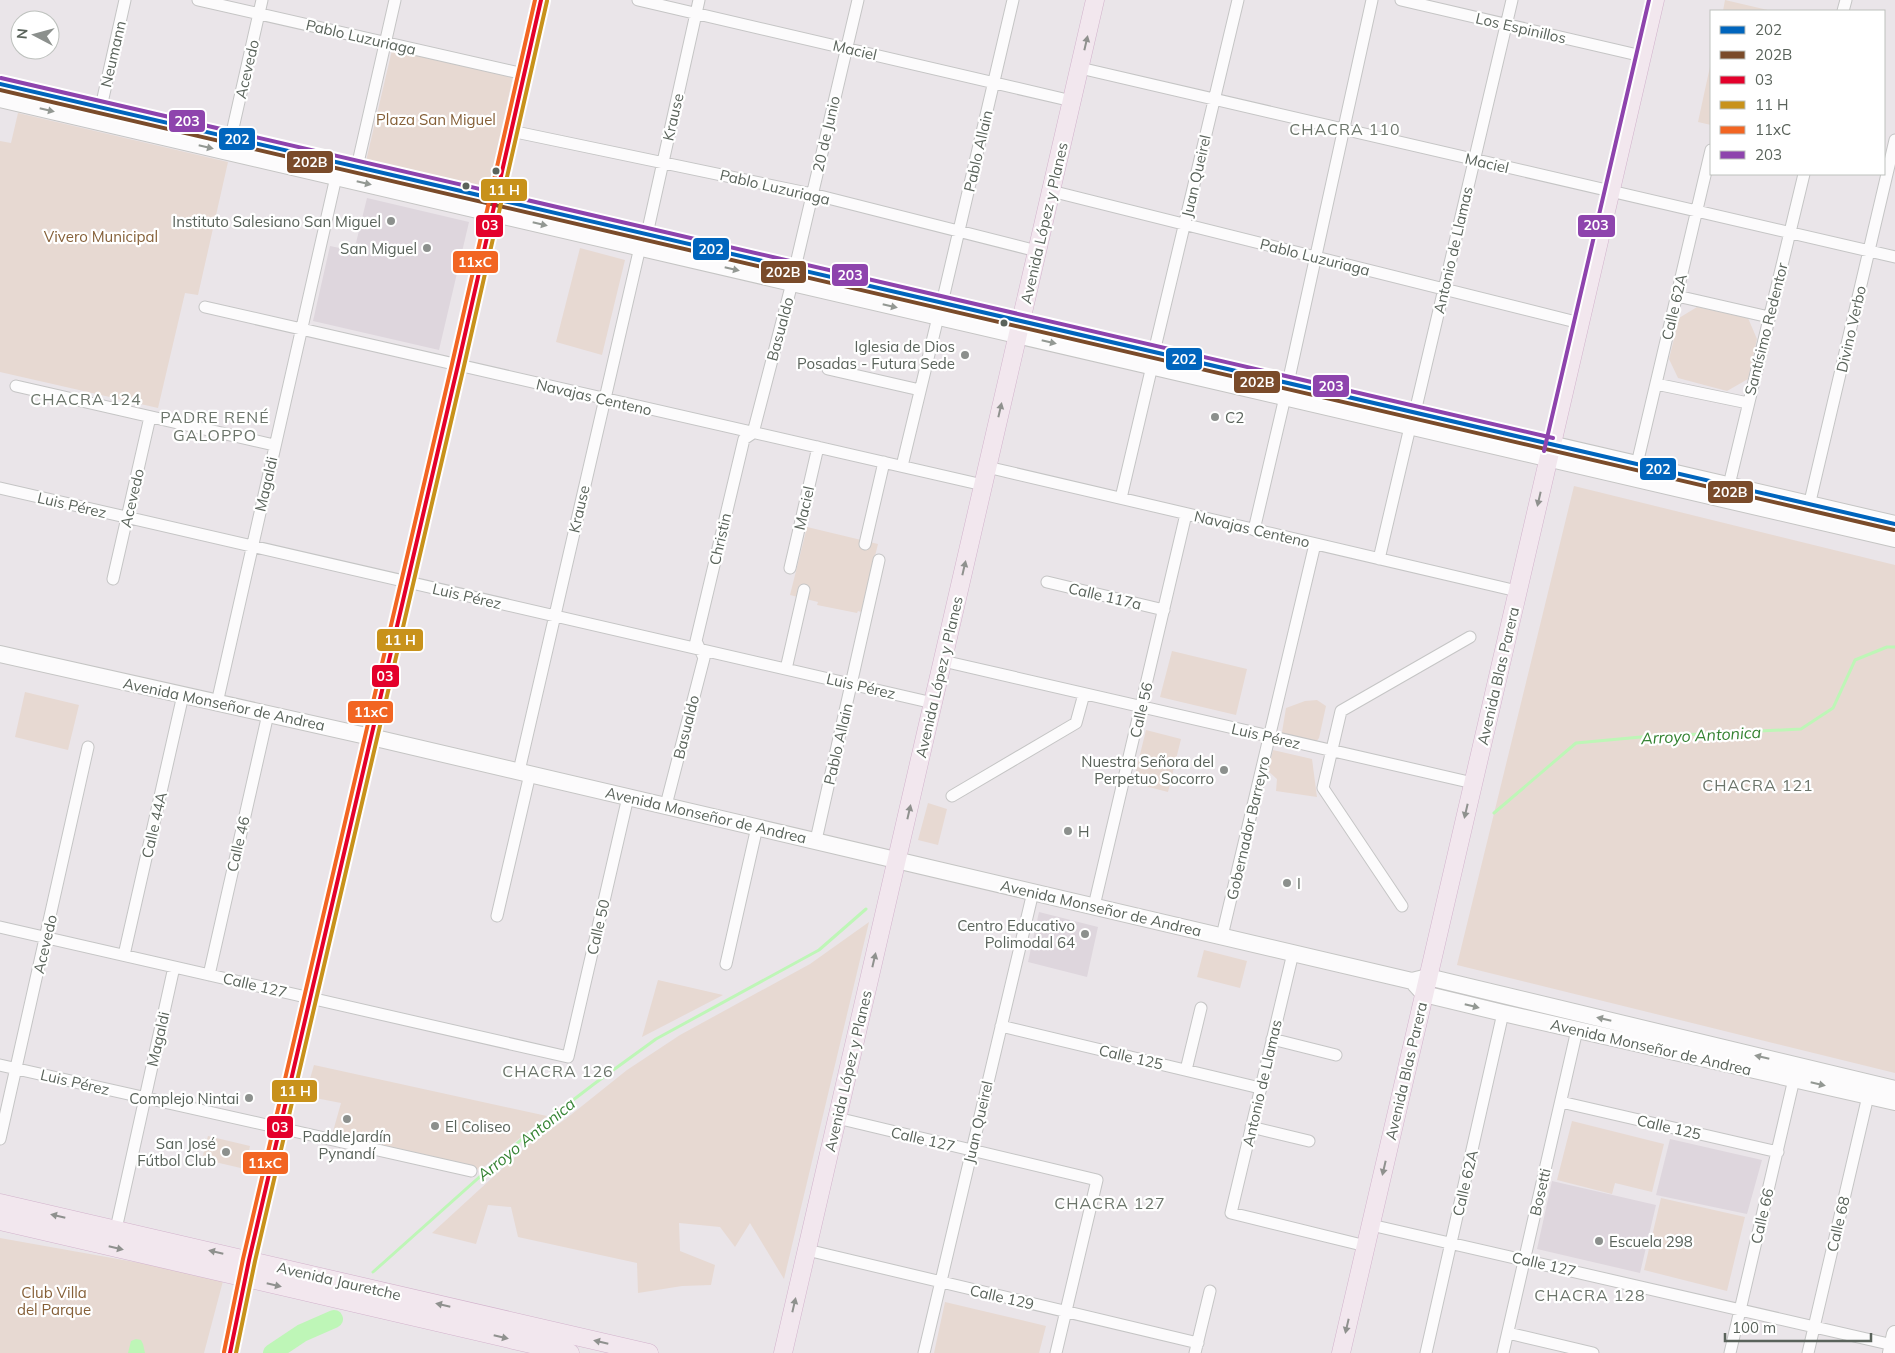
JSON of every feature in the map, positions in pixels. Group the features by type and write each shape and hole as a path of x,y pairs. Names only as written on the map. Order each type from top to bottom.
{"main road":[{"path":"230,1353 249,1260 408,582 541,0"},
{"name":"Avenida López y Planes","path":"783,1353 1095,0"},
{"name":"Avenida Blas Parera","path":"1341,1353 1371,1224 1421,984 1473,783 1654,0"},
{"path":"0,84 357,167 494,206 1413,420 1808,511 1895,523"},
{"path":"0,99 336,177 494,206"},
{"path":"1550,451 1637,464 1729,485 1895,539"},
{"name":"Avenida Monseñor de Andrea","path":"0,654 757,826 1421,984 1895,1089"},
{"name":"Avenida Monseñor de Andrea","path":"1421,984 1503,1013 1895,1102"},
{"name":"Avenida Jauretche","path":"0,1202 649,1353"},
{"name":"Avenida Jauretche","path":"0,1221 570,1353"}],"street":[{"name":"Neumann","path":"101,107 125,0"},
{"name":"Pablo Luzuriaga","path":"198,0 524,74"},
{"name":"Acevedo","path":"231,138 262,0"},
{"path":"357,167 395,0"},
{"name":"Maciel","path":"638,0 1072,101"},
{"name":"Krause","path":"497,916 554,616 700,0"},
{"name":"20 de Junio","path":"794,276 858,0"},
{"name":"Pablo Allain","path":"902,466 1013,0"},
{"name":"Juan Queirel","path":"1121,498 1238,0"},
{"path":"1254,530 1287,390 1372,0"},
{"name":"Los Espinillos","path":"1401,0 1642,56"},
{"name":"Antonio de Llamas","path":"1379,559 1512,0"},
{"name":"Maciel","path":"1080,68 1895,257"},
{"name":"Pablo Luzuriaga","path":"511,131 812,194 1037,252"},
{"name":"Divino Verbo","path":"1808,511 1869,251 1891,173 1895,140"},
{"name":"Calle 62A","path":"1637,464 1710,154"},
{"name":"Santísimo Redentor","path":"1729,485 1804,175"},
{"name":"Magaldi","path":"216,703 336,177"},
{"name":"Pablo Luzuriaga","path":"1051,191 1580,323"},
{"name":"Basualdo","path":"753,433 794,276"},
{"path":"1677,296 1769,317"},
{"name":"Navajas Centeno","path":"206,307 983,485"},
{"path":"828,368 920,390"},
{"path":"1656,384 1748,403"},
{"path":"16,386 274,445"},
{"name":"Acevedo","path":"113,579 150,417"},
{"name":"Christin","path":"699,649 696,641 744,439 753,433"},
{"name":"Maciel","path":"790,568 818,447"},
{"path":"865,544 884,462"},
{"name":"Navajas Centeno","path":"987,467 1518,592"},
{"name":"Luis Pérez","path":"0,488 934,703"},
{"name":"Calle 56","path":"1094,906 1186,514"},
{"name":"Gobernador Barreyro","path":"1222,936 1315,544"},
{"name":"Pablo Allain","path":"816,840 879,560"},
{"name":"Calle 117a","path":"1046,582 1164,610"},
{"path":"786,669 804,590"},
{"path":"1402,906 1323,788 1341,711 1470,637"},
{"name":"Basualdo","path":"666,805 704,658 699,649"},
{"name":"Luis Pérez","path":"943,661 1473,783"},
{"path":"952,796 1076,723 1084,694"},
{"name":"Calle 44A","path":"124,955 183,695"},
{"name":"Calle 46","path":"209,975 268,714"},
{"name":"Acevedo","path":"0,1139 88,747"},
{"name":"Calle 50","path":"568,1057 628,797"},
{"path":"726,964 757,826"},
{"name":"Juan Queirel","path":"924,1353 1033,892"},
{"name":"Calle 127","path":"0,927 568,1057"},
{"name":"Antonio de Llamas","path":"1294,953 1231,1213 1366,1246"},
{"name":"Magaldi","path":"116,1229 174,967"},
{"path":"1186,1070 1201,1008"},
{"name":"Calle 62A","path":"1426,1353 1503,1013"},
{"name":"Calle 125","path":"1001,1026 1260,1088"},
{"name":"Bosetti","path":"1503,1353 1577,1030"},
{"path":"1272,1039 1336,1055"},
{"name":"Luis Pérez","path":"0,1065 471,1171"},
{"name":"Calle 66","path":"1730,1353 1794,1079"},
{"name":"Calle 68","path":"1808,1353 1868,1096"},
{"name":"Calle 125","path":"1561,1102 1778,1152"},
{"name":"Calle 127","path":"837,1118 1097,1180 1066,1312"},
{"path":"1252,1127 1308,1141"},
{"name":"Calle 127","path":"1371,1224 1893,1344"},
{"name":"Calle 129","path":"807,1250 1066,1312 1197,1348"},
{"path":"1197,1348 1210,1291"},
{"path":"1056,1353 1066,1312"},
{"path":"1508,1333 1592,1353"}],"shaded area":[{"path":"367,198 469,222 439,350 313,321 330,246 354,251"},
{"path":"1039,912 1098,927 1087,977 1028,962"},
{"path":"1670,1139 1762,1160 1747,1214 1656,1195"},
{"path":"1552,1181 1656,1205 1640,1273 1537,1249"},
{"path":"141,1340 145,1353 128,1353 131,1341"}],"green space":[{"path":"1725,0 1768,10 1723,10"},
{"name":"Plaza San Miguel","path":"392,50 513,76 489,190 366,161"},
{"path":"1710,67 1710,125 1698,122"},
{"name":"Vivero Municipal","path":"18,113 228,162 198,295 185,293 158,408 0,372 0,141 11,143"},
{"path":"580,248 625,260 602,355 556,342"},
{"path":"1697,307 1748,318 1757,339 1748,379 1727,391 1678,378 1669,359 1679,318"},
{"path":"1574,486 1895,565 1895,1073 1457,965"},
{"path":"807,527 878,544 861,612 858,611 857,613 817,605 818,602 790,595"},
{"path":"1172,651 1247,669 1236,715 1160,697"},
{"path":"25,692 79,705 68,750 15,737"},
{"path":"1317,700 1326,706 1319,738 1316,742 1285,737 1282,732 1286,708 1305,701"},
{"path":"1146,730 1181,739 1168,792 1133,783"},
{"path":"1273,750 1312,759 1317,797 1276,791 1277,779 1268,771"},
{"path":"928,803 947,809 938,845 918,840"},
{"path":"869,922 784,1279 750,1223 735,1247 720,1227 679,1223 680,1251 715,1265 711,1285 682,1286 638,1293 637,1263 518,1237 511,1207 488,1205 476,1244 432,1233 527,1146 567,1118 627,1070 680,1035 810,964"},
{"path":"1204,950 1247,961 1240,988 1197,977"},
{"path":"658,980 723,995 642,1037"},
{"name":"El Coliseo","path":"314,1065 547,1116 480,1170 332,1135 341,1103 305,1096"},
{"path":"1572,1121 1664,1144 1652,1192 1615,1183 1612,1194 1557,1180"},
{"name":"San José Fútbol Club","path":"208,1136 250,1146 245,1169 202,1159"},
{"path":"1661,1198 1745,1217 1727,1291 1644,1270"},
{"name":"Club Villa del Parque","path":"0,1238 157,1266 223,1281 204,1353 0,1353"},
{"path":"945,1302 1046,1326 1039,1353 934,1353"}],"waterway":[{"name":"Arroyo Antonica","path":"1494,813 1576,743 1641,737 1801,729 1833,708 1855,660 1887,647 1895,647"},
{"name":"Arroyo Antonica","path":"373,1272 521,1140 594,1084 656,1039 819,950 866,909"},
{"name":"Arroyo Antonica","path":"272,1353 302,1333 334,1319"}],"transit line":[{"name":"11xC","path":"224,1352 243,1259 535,0"},
{"name":"03","path":"230,1353 249,1260 458,365 541,0"},
{"name":"203","path":"1544,451 1649,0"},
{"path":"236,1353 255,1261 464,366 547,1"},
{"name":"203","path":"1,78 1553,438"},
{"name":"202","path":"0,84 1895,524"},
{"name":"202B","path":"0,90 1894,530"}],"place":[{"name":"Instituto Salesiano San Miguel","path":"391,221"},
{"name":"San Miguel","path":"427,248"},
{"name":"Iglesia de Dios Posadas - Futura Sede","path":"965,355"},
{"name":"C2","path":"1215,417"},
{"name":"Nuestra Señora del Perpetuo Socorro","path":"1224,770"},
{"name":"H","path":"1068,831"},
{"name":"I","path":"1287,883"},
{"name":"Centro Educativo Polimodal 64","path":"1085,934"},
{"name":"Complejo Nintai","path":"249,1098"},
{"name":"PaddleJardín Pynandí","path":"347,1119"},
{"name":"El Coliseo","path":"435,1126"},
{"name":"San José Fútbol Club","path":"226,1152"},
{"name":"Escuela 298","path":"1599,1241"}],"district":[{"name":"CHACRA 110","path":"1345,129"},
{"name":"CHACRA 124","path":"86,399"},
{"name":"PADRE RENÉ GALOPPO","path":"215,426"},
{"name":"CHACRA 121","path":"1758,785"},
{"name":"CHACRA 126","path":"558,1071"},
{"name":"CHACRA 127","path":"1110,1203"},
{"name":"CHACRA 128","path":"1590,1295"}]}
